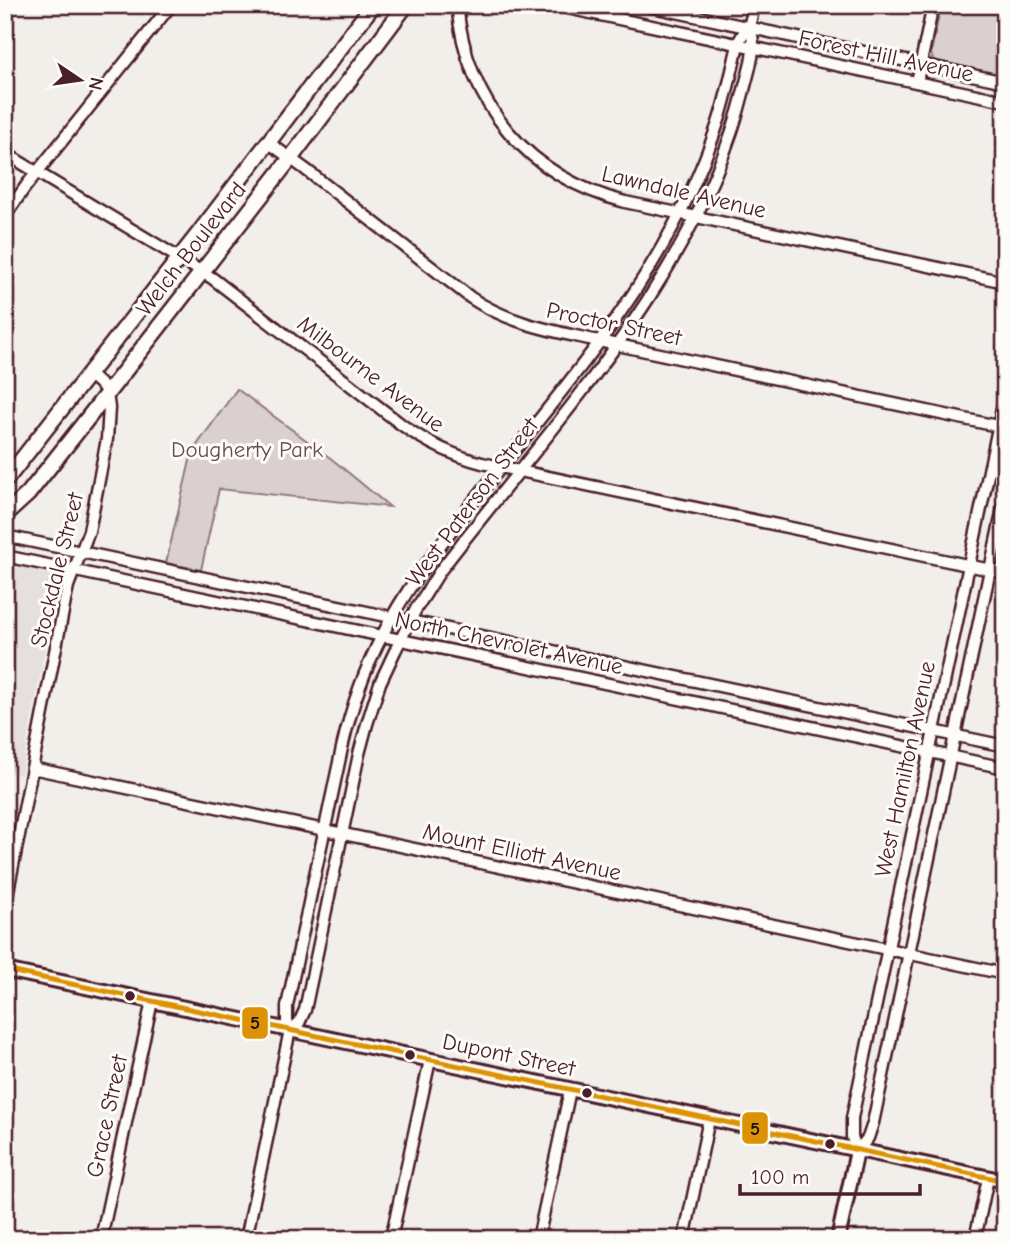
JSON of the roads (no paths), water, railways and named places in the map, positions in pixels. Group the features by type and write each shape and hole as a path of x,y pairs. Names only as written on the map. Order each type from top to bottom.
{"main road":[{"name":"Welch Boulevard","path":"5,481 373,5"},
{"name":"Welch Boulevard","path":"5,515 28,494 290,159 406,5"}],"street":[{"path":"5,216 171,5"},
{"name":"Lawndale Avenue","path":"457,5 465,51 478,85 501,122 527,152 558,175 595,193 625,202 1005,282"},
{"name":"Forest Hill Avenue","path":"553,5 1005,101"},
{"name":"Forest Hill Avenue","path":"643,5 1005,82"},
{"name":"West Paterson Street","path":"246,1239 290,1030 287,1006 349,719 363,676 392,617 422,569 600,341 646,272 680,213 704,161 727,92 738,44 749,28 754,5"},
{"path":"917,82 933,5"},
{"name":"West Paterson Street","path":"290,1030 298,1025 305,1010 359,754 380,683 410,621 440,571 616,345 654,289 696,216 732,132 753,48 753,37 749,28"},
{"name":"Proctor Street","path":"268,142 478,303 527,325 1001,427"},
{"name":"Milbourne Avenue","path":"5,153 219,282 437,448 502,467 1005,573"},
{"path":"89,374 107,393"},
{"name":"Stockdale Street","path":"5,906 68,586 89,531 106,445 109,408 107,393"},
{"name":"West Hamilton Avenue","path":"857,1151 852,1137 852,1118 1001,427 1005,395"},
{"name":"West Hamilton Avenue","path":"838,1239 857,1151 872,1129 1005,499"},
{"name":"North Chevrolet Avenue","path":"5,536 1005,746"},
{"name":"North Chevrolet Avenue","path":"5,556 1005,768"},
{"path":"672,697 676,677"},
{"name":"Mount Elliott Avenue","path":"32,768 1005,974"},
{"name":"Dupont Street","path":"5,970 1005,1181"},
{"name":"Grace Street","path":"101,1239 152,1001"},
{"path":"391,1239 430,1060"},
{"path":"538,1239 570,1090"},
{"path":"684,1239 709,1119"},
{"path":"975,1239 988,1178"}],"park label":[{"name":"Dougherty Park","path":"247,449"}]}
